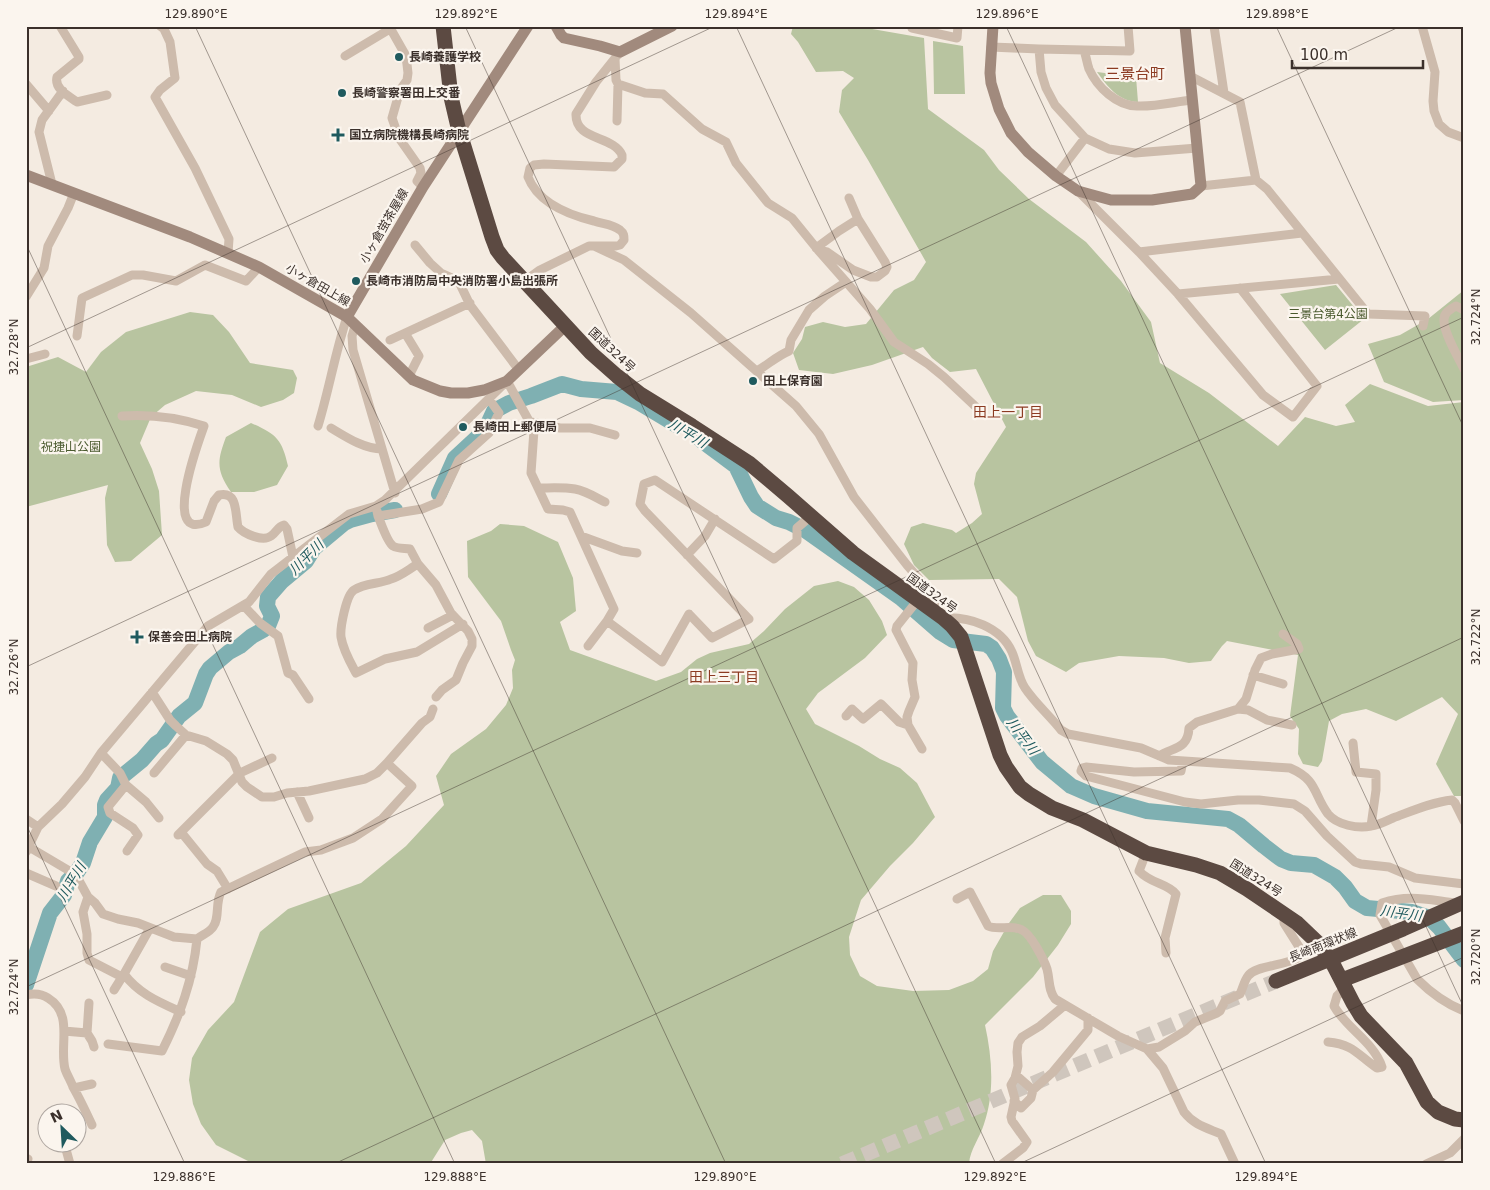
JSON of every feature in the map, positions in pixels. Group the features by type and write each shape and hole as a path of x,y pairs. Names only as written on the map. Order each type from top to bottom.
{"highway":[{"name":"国道324号","path":"443,26 458,128 479,200 497,250 591,353 628,386 749,463 853,553 917,601 938,614 960,637 1000,755 1006,768 1020,787 1052,808 1083,820 1146,853 1220,873 1297,923 1318,944 1334,966 1361,1016 1406,1063 1427,1102 1438,1112 1454,1119 1464,1120"},
{"name":"長崎南環状線","path":"1276,981 1464,903"},
{"path":"1344,984 1369,969 1464,933"}],"street":[{"path":"60,26 79,59 58,77 56,80 57,86 77,102 106,95"},
{"path":"160,26 164,29 170,42 175,78 160,90 155,97 195,168 229,240 228,253"},
{"name":"小ヶ倉蛍茶屋線","path":"351,321 422,187 528,26"},
{"path":"556,26 560,35 564,38 600,46 617,56"},
{"path":"525,281 540,270 589,246 620,245 624,240 621,230 609,224 576,216 540,196 533,188 528,174 530,168 534,165 552,163 614,167 622,159 622,155 616,146 585,133 576,120 576,114 596,82 617,56 672,26"},
{"path":"912,26 912,28 957,38 958,26"},
{"path":"993,26 991,83 999,109 1011,134 1028,152 1056,176 1078,191 1139,252 1178,294 1263,395 1293,417 1317,386 1240,288"},
{"path":"991,47 1039,50 1130,51 1128,26"},
{"path":"1185,26 1201,186"},
{"path":"1214,26 1224,93"},
{"path":"1422,26 1435,72 1434,111 1439,124 1448,132 1464,138"},
{"path":"345,56 390,28 406,56 408,73 407,80 400,90 392,118 399,138 420,168 421,173 417,181 422,187"},
{"path":"1039,50 1041,72 1055,105 1085,138 1109,149 1134,153 1197,148"},
{"path":"1084,50 1089,69 1094,77 1111,96 1124,104 1138,107 1191,100"},
{"path":"617,56 617,120"},
{"path":"1190,76 1240,102 1256,180 1267,189 1368,314 1425,316 1422,326"},
{"path":"26,84 49,111"},
{"path":"618,84 645,93 663,94 702,129 726,142 736,163 768,203 792,218 870,309 894,342 928,364 976,407"},
{"path":"52,184 39,132 42,120 63,91"},
{"path":"1056,176 1085,138"},
{"name":"小ヶ倉田上線","path":"26,175 190,236 259,267 351,321 413,380 431,388 451,393 468,393 484,390 507,381 566,325"},
{"path":"1078,191 1110,200 1132,201 1192,194 1201,186 1256,180"},
{"path":"26,297 44,268 48,246 74,193"},
{"path":"817,249 828,252 862,274 871,277 877,277 885,271 887,267 885,262 858,219 849,198"},
{"path":"817,249 838,231 858,219"},
{"path":"1139,252 1302,233"},
{"path":"415,245 430,264 460,284 470,303 519,370"},
{"path":"594,246 624,260 691,312 796,406 819,434 854,497 928,589 936,604 938,614 985,626 1002,636 1012,652 1024,687 1061,730 1068,734 1141,748 1169,760 1290,768 1309,779 1329,815 1338,822 1350,826 1371,826 1436,803 1452,800 1456,803 1464,821"},
{"path":"77,336 82,298 132,275 176,281 205,265 246,280 259,267"},
{"path":"1178,294 1338,279"},
{"path":"757,371 768,365 777,356 789,351 790,340 809,310 825,296 846,282"},
{"path":"390,340 470,303"},
{"path":"1464,310 1456,306 1445,314 1444,320 1448,336 1464,369"},
{"path":"318,426 326,401 339,340 351,321"},
{"path":"351,321 353,350 395,492"},
{"path":"405,334 419,356 409,376"},
{"path":"26,359 45,354"},
{"path":"387,763 412,786 382,819 353,838 321,850 305,852 221,892 218,899 214,926 197,939 174,937 138,923 103,914 95,902 88,897 75,875 28,850 38,828 85,777 101,753 208,626 244,606 271,574 349,514 376,506 395,492 507,381 534,430 531,473 538,488 548,509 570,512 614,609 588,646"},
{"path":"378,516 422,509 439,502 458,460 490,433 499,413 489,399"},
{"path":"122,416 143,414 164,416 204,426 187,482 184,512 186,518 198,524 206,522 214,501 219,495 230,495 234,500 239,529 250,535 265,538 270,537 279,527 284,525 287,529 293,557"},
{"path":"531,422 560,428 590,428 615,435"},
{"path":"331,428 373,449 382,449"},
{"path":"606,621 662,662 689,614 712,638 749,619 644,511 640,504 644,484 655,480 774,559 798,541 797,528 811,516"},
{"path":"538,488 576,489 605,502"},
{"path":"376,506 378,516 390,543 399,548 410,549 418,564 436,585 454,615 463,624 472,639 472,646 456,680 436,697"},
{"path":"687,555 706,536 715,520"},
{"path":"581,536 622,551 637,553"},
{"path":"418,564 390,580 354,590 349,595 343,616 341,636 345,652 356,673 385,659 417,652 463,624"},
{"path":"917,601 897,626 896,630 913,663 912,680 915,698 907,717 908,725 922,749"},
{"path":"244,606 260,623 278,636 288,674 293,675 309,698"},
{"path":"428,628 454,615"},
{"path":"1238,709 1246,699 1258,663 1264,656 1299,649 1296,644 1283,634"},
{"path":"1253,675 1283,684"},
{"path":"152,692 173,723 186,734 206,741 227,754 233,760 240,773 242,782 262,797 274,797 365,779 387,763 422,723 430,717 433,709"},
{"path":"846,716 852,709 863,719 881,704 899,722 908,725"},
{"path":"1159,756 1186,742 1189,728 1197,722 1238,709 1248,710 1267,720 1292,725"},
{"path":"154,774 186,734"},
{"path":"1353,742 1356,772 1376,774 1376,790 1371,826"},
{"path":"101,753 159,818"},
{"path":"228,889 217,871 207,864 180,833 240,773 272,758"},
{"path":"1182,761 1180,771 1134,772 1086,767 1082,768 1081,771 1086,776 1185,802 1201,804 1260,800 1294,804 1305,811 1327,836 1355,862 1389,867 1415,878 1464,884"},
{"path":"123,779 108,807 110,813 133,828 138,835 127,851"},
{"path":"297,792 308,818"},
{"path":"26,819 38,828"},
{"path":"1146,853 1139,872 1148,880 1171,889 1176,894 1165,938 1166,953"},
{"path":"26,873 50,887"},
{"path":"957,899 970,892 988,926 996,929 1014,926 1025,932 1046,966 1051,992 1055,999 1118,1036 1147,1050 1163,1068 1184,1112 1201,1127 1221,1134 1235,1164"},
{"path":"88,897 83,912 89,960 123,976 149,997 181,1012"},
{"path":"1464,903 1413,897 1396,898 1382,904 1380,915 1416,979 1443,1000 1464,1011"},
{"path":"1147,1050 1159,1047 1185,1031 1195,1022 1220,1011 1225,1001 1240,994 1249,974 1256,970 1297,959 1301,956 1302,950 1284,923 1284,914"},
{"path":"114,990 150,928"},
{"path":"108,1044 162,1052 181,1012 196,955 197,939"},
{"path":"165,967 191,976"},
{"path":"1328,1042 1347,1046 1377,1068 1382,1067 1380,1060 1358,1032 1334,1006 1336,996 1344,984"},
{"path":"26,994 43,995 58,1007 63,1016 63,1053 66,1070 78,1102"},
{"path":"89,1002 86,1033 94,1047"},
{"path":"1002,1164 1023,1148 1026,1142 1011,1117 1014,1102 1012,1085 1018,1066 1018,1043 1022,1037 1040,1026 1065,1005"},
{"path":"1014,1102 1021,1108 1031,1098 1033,1090 1053,1072 1088,1030 1088,1018"},
{"path":"64,1031 86,1033"},
{"path":"1016,1075 1033,1090"},
{"path":"74,1088 92,1084"},
{"path":"88,1120 92,1124"},
{"path":"1426,1164 1450,1153 1464,1139"}],"green space":[{"path":"793,26 855,26 924,38 928,109 984,150 999,170 1029,199 1086,242 1121,281 1151,322 1160,363 1209,393 1278,446 1305,417 1336,426 1355,422 1345,405 1370,384 1428,406 1464,402 1464,796 1454,796 1436,764 1458,714 1442,697 1396,721 1366,709 1342,714 1329,721 1322,761 1318,767 1303,764 1298,754 1299,729 1290,716 1298,655 1227,641 1211,661 1189,663 1164,658 1119,656 1079,663 1066,672 1036,656 1028,641 1017,597 999,579 929,580 914,565 904,544 911,527 923,523 952,530 956,533 982,514 974,484 976,473 1006,427 976,369 950,372 932,358 923,347 872,365 833,374 799,370 793,353 802,339 805,327 823,322 845,327 866,324 894,290 914,280 926,262 839,112 842,90 854,78 843,71 816,72 791,34"},
{"path":"933,41 963,46 965,94 934,94"},
{"path":"1097,72 1136,77 1138,102 1119,96"},
{"name":"三景台第4公園","path":"1336,285 1364,319 1325,350 1280,294"},
{"path":"1464,290 1464,400 1433,402 1384,382 1368,344 1400,335 1428,319"},
{"name":"祝捷山公園","path":"190,312 213,315 229,332 250,363 293,370 297,378 294,393 283,400 261,407 232,395 196,391 165,405 151,417 140,443 152,469 159,491 162,535 131,561 115,562 107,545 105,498 108,485 26,507 26,367 58,357 86,372 101,352 126,332"},
{"path":"251,423 277,438 283,449 288,466 277,485 254,492 231,492 220,471 221,453 226,437"},
{"path":"500,524 524,526 558,542 573,578 576,611 560,622 570,650 656,681 681,672 697,659 710,653 749,644 785,609 814,586 838,581 854,587 869,600 882,621 887,635 865,658 818,693 806,709 815,724 900,768 917,783 935,817 861,900 849,937 850,955 860,976 877,986 913,991 949,990 973,981 988,969 993,951 1020,908 1043,895 1061,895 1071,911 1071,924 1058,945 1033,977 985,1025 991,1062 990,1100 984,1124 971,1153 969,1164 486,1164 482,1141 472,1130 445,1140 430,1164 254,1164 216,1145 201,1124 193,1104 189,1080 192,1058 208,1030 234,1002 260,932 288,909 361,883 406,846 444,805 436,776 451,754 486,729 506,705 513,688 512,670 515,660 501,621 468,577 467,541 491,531"}],"waterway":[{"name":"川平川","path":"439,494 455,458 482,433 494,411 509,403 562,384 581,389 617,392 678,426"},
{"name":"川平川","path":"701,440 736,466 757,506 776,518 805,530 901,598 940,632 953,640 986,644 992,648 1004,672 1003,708 1007,716 1042,762 1071,786 1094,796 1147,811 1228,819 1239,825 1281,859 1291,863 1314,865 1335,877 1355,901 1367,908 1412,912 1430,918 1464,960"},
{"name":"川平川","path":"26,985 50,913 64,895 68,881 83,863 90,842 105,817 107,800 118,788 120,778 142,760 162,740 179,716 195,703 210,668 229,652 268,626 272,616 267,606 268,597 282,581 306,561 314,548 350,520 395,510"}],"tunnel":[{"path":"842,1164 1276,981"}],"place":[{"name":"長崎養護学校","path":"399,57"},
{"name":"長崎警察署田上交番","path":"342,93"},
{"name":"国立病院機構長崎病院","path":"338,135"},
{"name":"長崎市消防局中央消防署小島出張所","path":"356,281"},
{"name":"田上保育園","path":"753,381"},
{"name":"長崎田上郵便局","path":"463,427"},
{"name":"保善会田上病院","path":"137,637"}],"district":[{"name":"三景台町","path":"1135,74"},
{"name":"田上一丁目","path":"1008,412"},
{"name":"田上三丁目","path":"724,677"}]}
